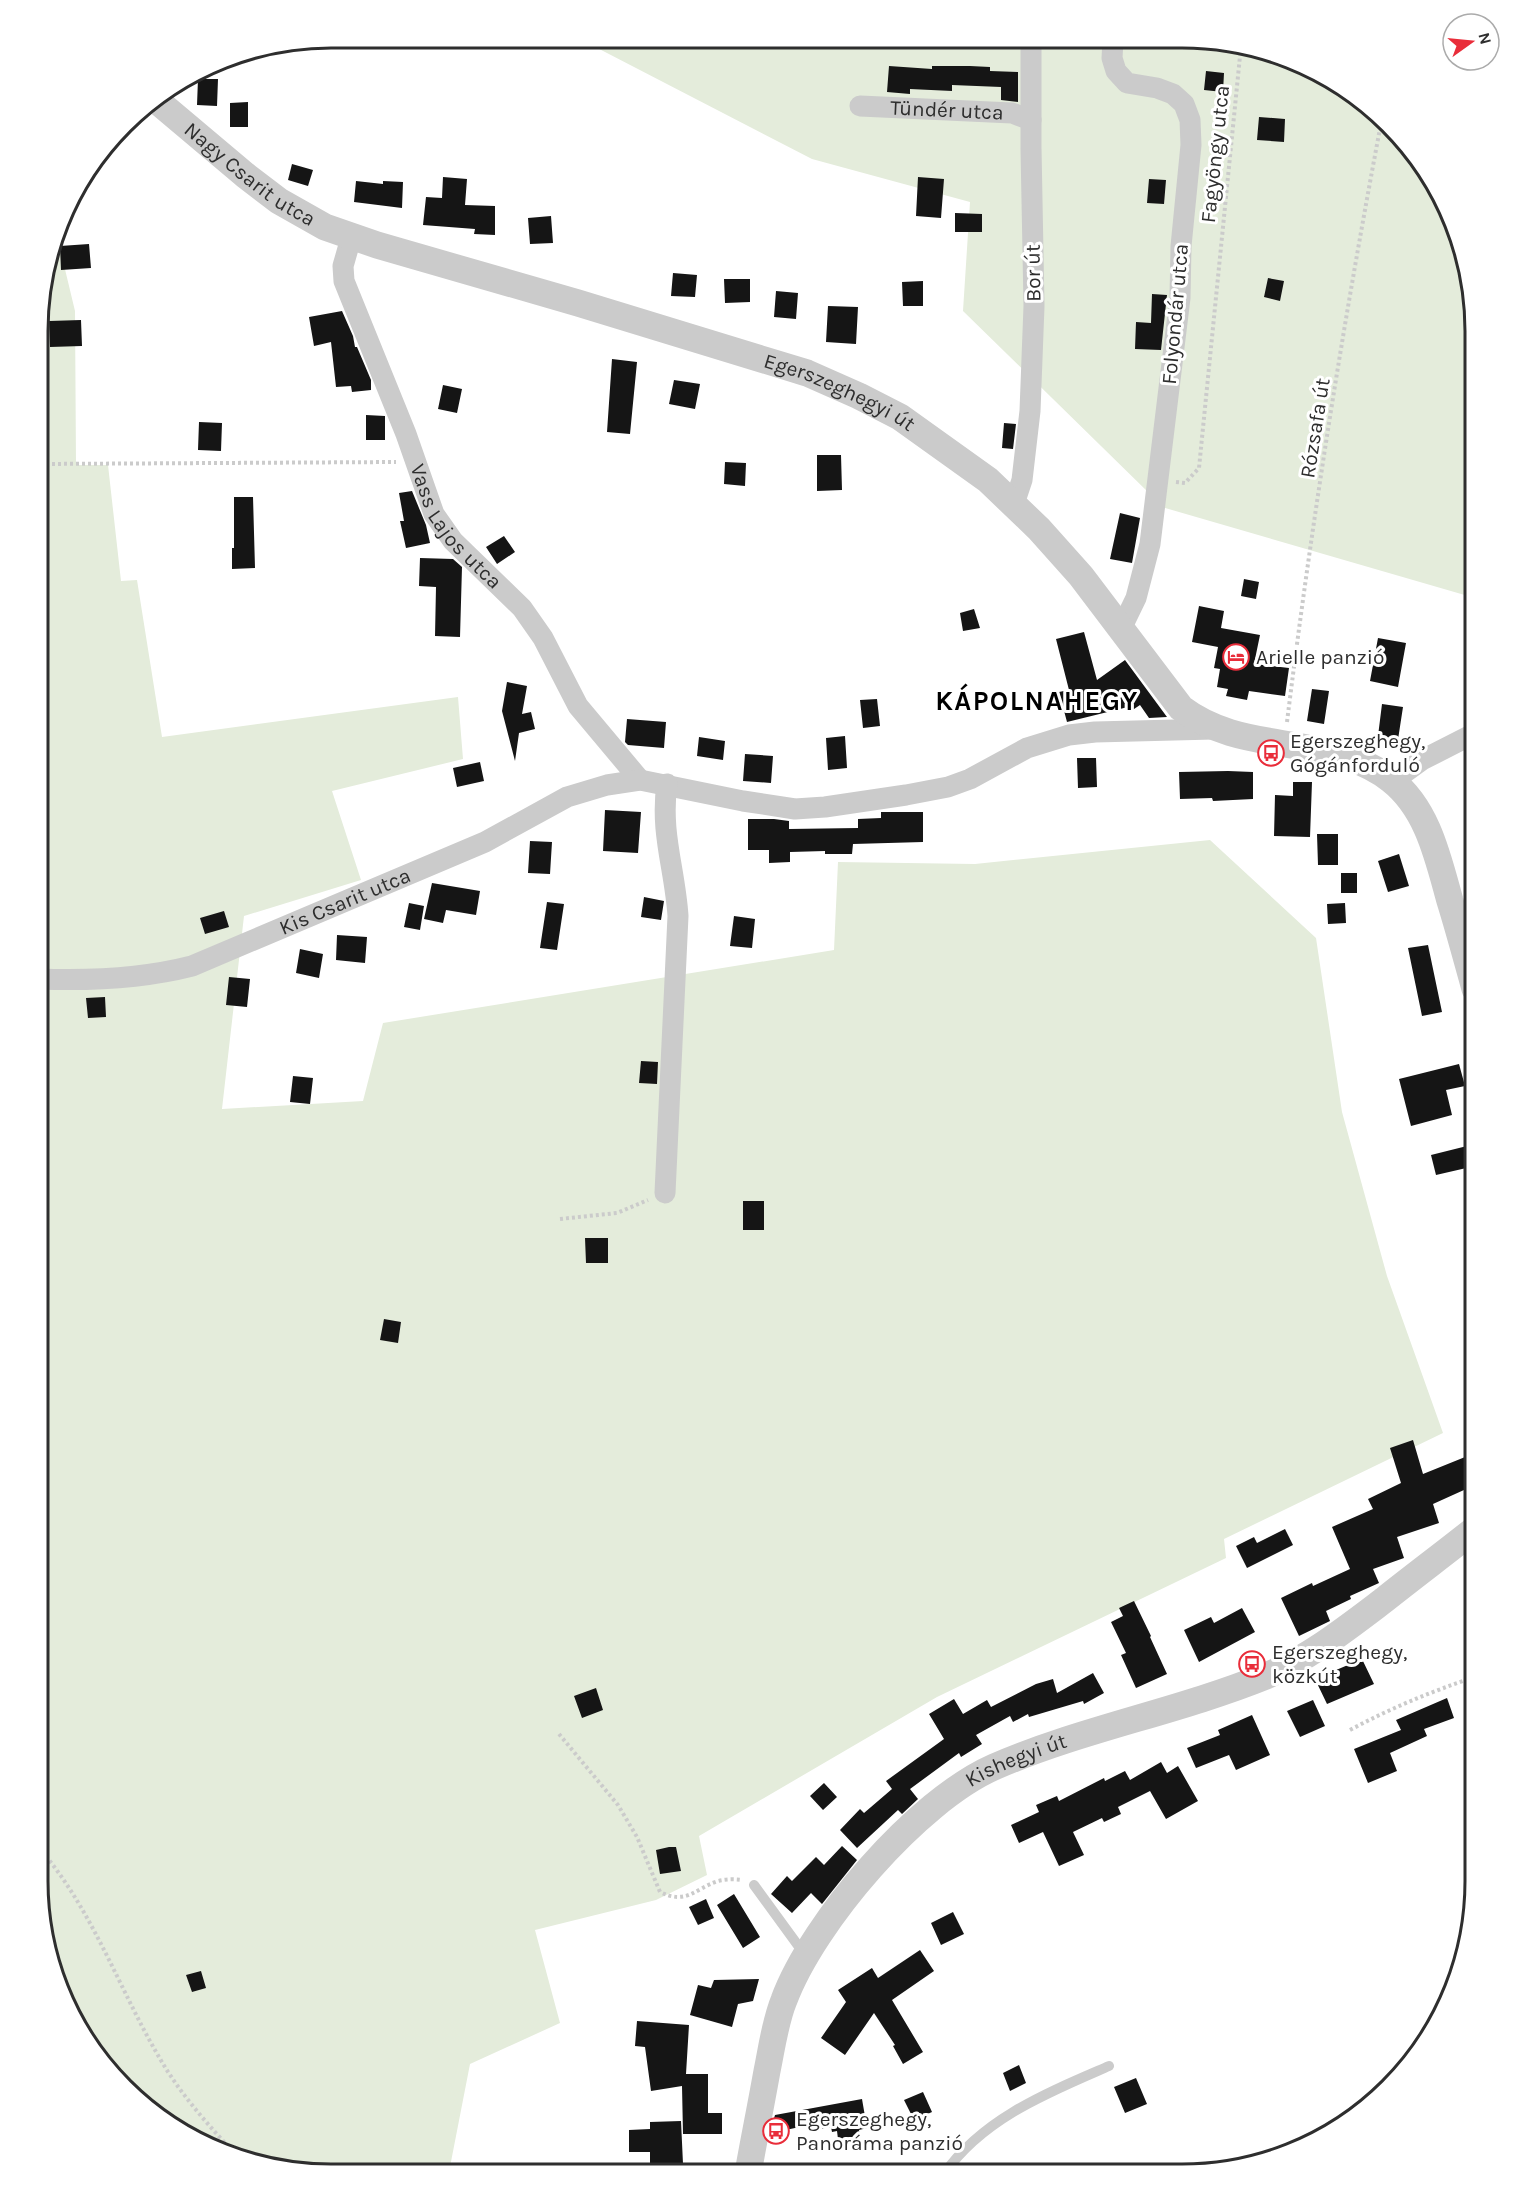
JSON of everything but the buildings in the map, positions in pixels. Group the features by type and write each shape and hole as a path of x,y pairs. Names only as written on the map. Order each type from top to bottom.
{"street":[{"name":"Bor út","path":"1014,504 1022,480 1030,399 1034,306 1031,48"},
{"name":"Folyondár utca","path":"1113,48 1112,58 1116,71 1127,83 1157,88 1173,94 1184,104 1190,120 1191,145 1181,246 1180,298 1150,544 1136,598 1121,629"},
{"name":"Nagy Csarit utca","path":"162,105 279,201 315,222 351,238"},
{"name":"Tündér utca","path":"860,106 1012,112 1032,120"},
{"name":"Vass Lajos utca","path":"351,238 343,266 344,281 406,434 434,514 453,541 522,608 543,638 578,706 640,780"},
{"name":"Egerszeghegyi út","path":"351,238 579,303 807,373 900,417 988,480 1014,504 1063,554 1181,708 1214,729"},
{"name":"Egerszeghegyi út","path":"640,780 795,809 896,797 948,787 970,779 1027,748 1069,735 1095,732 1214,729 1336,753 1362,762 1393,781 1412,801 1430,835 1465,955"},
{"path":"1393,781 1422,760 1465,738"},
{"name":"Kis Csarit utca","path":"48,979 93,981 168,972 192,966 485,842 567,796 607,785 640,780"},
{"path":"665,1193 678,916 664,824 667,784"},
{"name":"Kishegyi út","path":"750,2164 780,2013 798,1969 831,1916 890,1849 932,1806 970,1778 1038,1750 1267,1676 1327,1642 1465,1537"}],"lane":[{"path":"754,1886 806,1956"},
{"path":"953,2164 977,2138 1022,2106 1109,2066"}],"path":[{"name":"Fagyöngy utca","path":"1157,481 1185,483 1198,468 1240,54"},
{"name":"Rózsafa út","path":"1285,744 1297,644 1326,450 1361,229 1380,129"},
{"path":"48,464 415,463"},
{"path":"560,1220 616,1213 665,1193"},
{"path":"1350,1730 1425,1693 1465,1680"},
{"path":"559,1734 618,1805 637,1837 660,1892 670,1897 687,1897 719,1881 730,1879 744,1880 754,1886"},
{"path":"48,1861 73,1895 160,2059 202,2120 224,2142"}],"green space":[{"path":"597,48 1182,48 1219,50 1273,63 1307,77 1339,96 1382,131 1417,174 1436,206 1450,240 1460,276 1465,331 1465,595 1148,503 1150,494 963,311 970,202 812,159"},
{"path":"60,250 75,311 76,465 108,465 121,581 137,580 162,737 458,697 463,759 332,791 361,880 244,916 222,1109 363,1101 383,1023 834,950 838,862 975,864 1210,840 1316,938 1342,1112 1387,1276 1443,1433 1224,1539 1226,1558 937,1697 699,1836 707,1875 656,1900 535,1930 560,2023 470,2064 451,2164 294,2162 240,2149 206,2135 174,2116 145,2094 118,2067 96,2038 77,2006 63,1972 53,1936 48,1881 48,331 50,294"}],"place":[{"name":"Arielle panzió","path":"1236,657"},
{"name":"Egerszeghegy, Gógánforduló","path":"1271,753"},
{"name":"Egerszeghegy, közkút","path":"1252,1664"},
{"name":"Egerszeghegy, Panoráma panzió","path":"776,2131"}],"district":[{"name":"KÁPOLNAHEGY","path":"1037,701"}]}
